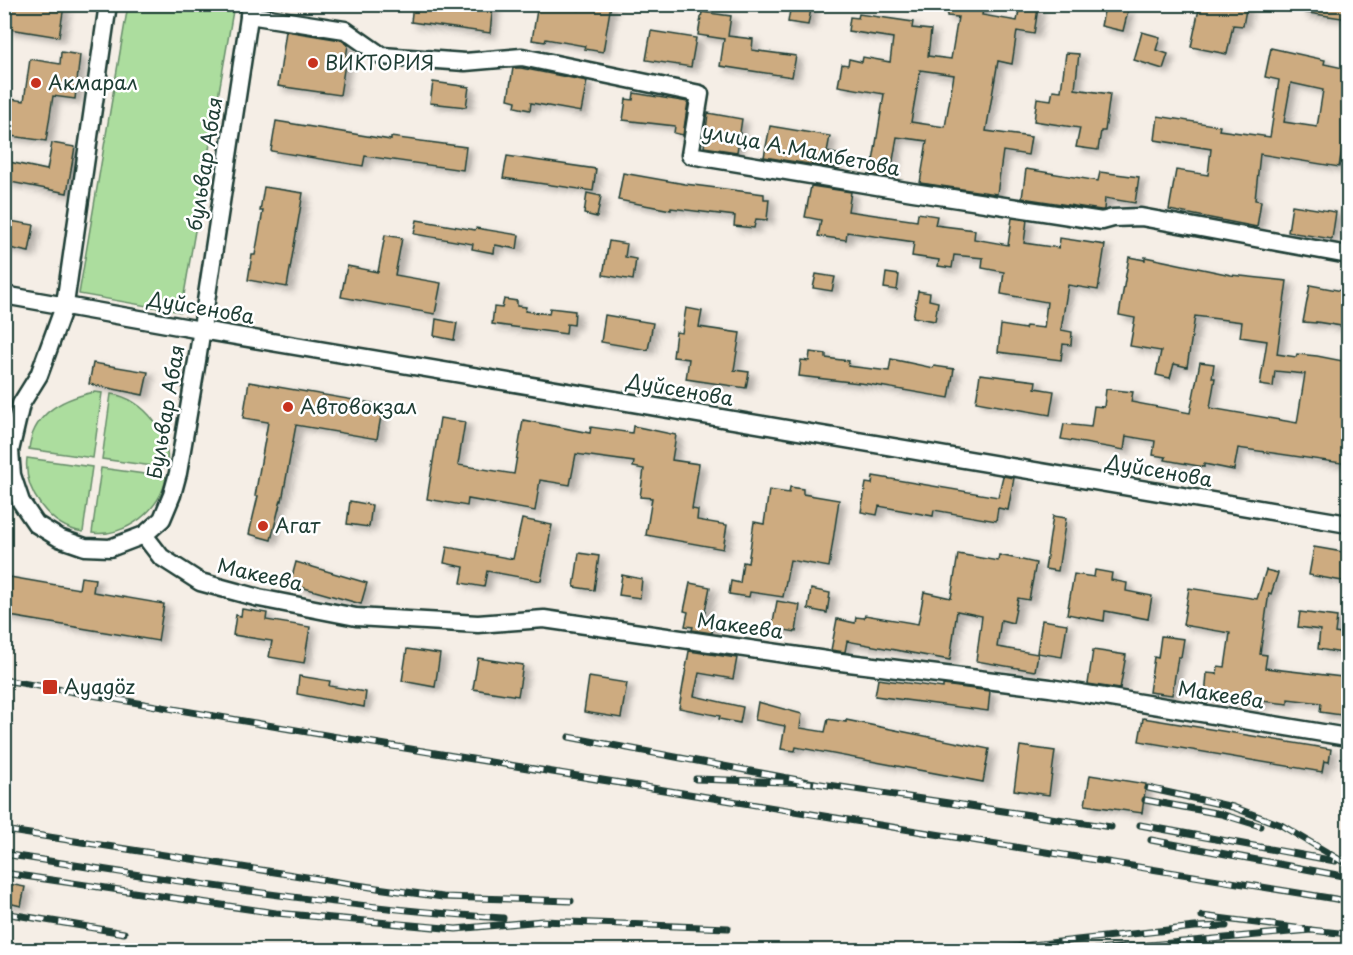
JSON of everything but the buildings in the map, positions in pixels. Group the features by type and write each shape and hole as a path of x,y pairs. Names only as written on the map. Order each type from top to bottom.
{"street":[{"path":"65,304 108,4"},
{"name":"улица А.Мамбетова","path":"250,10 345,30 382,56 465,63 522,57 700,94 690,155 1102,220 1141,218 1348,255"},
{"name":"бульвар Абая","path":"201,330 250,10"},
{"name":"Дуйсенова","path":"4,295 1348,524"},
{"name":"Бульвар Абая","path":"65,304 39,375 21,404 10,451 12,475 21,502 36,524 58,538 85,548 110,548 144,535 162,519 178,473 201,330"},
{"name":"Макеева","path":"144,535 161,557 200,582 259,598 356,617 478,624 544,619 1050,688 1348,735"}],"green space":[{"path":"128,5 234,5 181,312 79,294"},
{"path":"95,392 102,393 93,458 29,449 37,426 52,409 72,398"},
{"path":"111,394 134,403 145,410 153,420 165,443 167,468 102,459"},
{"path":"27,458 92,467 83,532 60,523 41,506 29,483"},
{"path":"101,468 166,477 157,500 140,519 117,531 92,533"}],"railway":[{"path":"4,680 343,738 1348,901"},
{"path":"569,737 814,783 696,779"},
{"path":"814,783 1111,827"},
{"path":"1148,788 1233,807 1281,825 1345,863"},
{"path":"1145,800 1221,814 1260,826"},
{"path":"1140,825 1335,861"},
{"path":"4,830 443,897 571,901"},
{"path":"1151,840 1348,877"},
{"path":"4,854 315,900 503,918"},
{"path":"4,873 276,913 456,929 542,921 728,928"},
{"path":"4,913 124,933"},
{"path":"1096,950 1311,930 1202,916"},
{"path":"1004,948 1195,927 1226,926"},
{"path":"1311,930 1348,934"}],"place":[{"name":"ВИКТОРИЯ","path":"313,63"},
{"name":"Акмарал","path":"36,83"},
{"name":"Автовокзал","path":"288,407"},
{"name":"Агат","path":"263,526"},
{"name":"Ayagöz","path":"50,687"}]}
